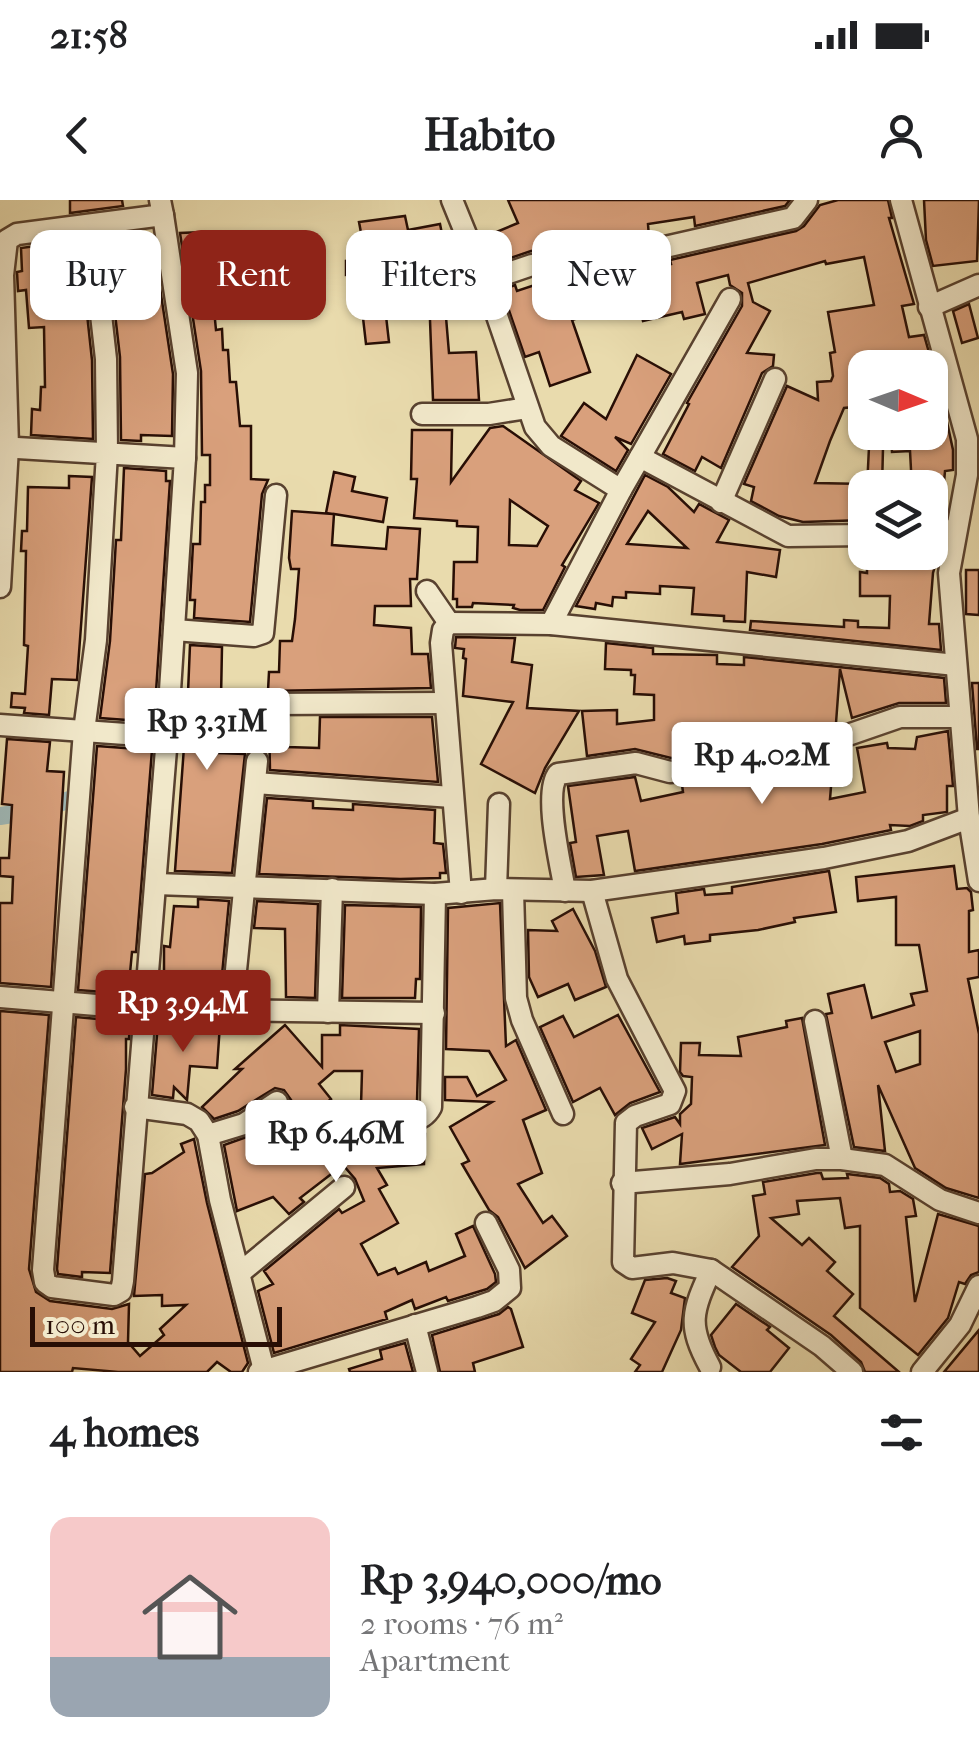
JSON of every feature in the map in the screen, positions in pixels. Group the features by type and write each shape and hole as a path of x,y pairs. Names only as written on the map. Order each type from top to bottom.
{"street":[{"path":"453,200 465,230"},
{"path":"512,271 532,264 633,255 777,222 796,216 807,200"},
{"path":"900,200 974,458 955,530 949,573 960,716 972,767 968,818 979,881"},
{"path":"0,587 5,245 11,236 91,226 162,208 188,373 185,458 123,1287 110,1295 48,1285 43,1270 84,731 96,640 107,453 106,359 91,226"},
{"path":"928,307 979,285"},
{"path":"551,624 730,299"},
{"path":"498,320 539,432 551,446 622,490"},
{"path":"721,502 775,379"},
{"path":"422,414 489,414 527,408"},
{"path":"4,447 185,458"},
{"path":"640,457 788,536 848,536"},
{"path":"174,630 254,636 262,633 276,495"},
{"path":"948,530 955,530"},
{"path":"427,591 449,623"},
{"path":"461,893 441,644 443,630 449,623 551,624 956,665"},
{"path":"270,704 445,703"},
{"path":"565,891 555,823 553,783 558,774 631,763 670,772 698,770 764,743 845,736 900,717 960,716"},
{"path":"0,725 167,737"},
{"path":"232,1010 257,761"},
{"path":"254,783 452,797"},
{"path":"499,804 518,1008 563,1114"},
{"path":"156,884 436,894 592,891 841,854 908,840 968,818"},
{"path":"328,1012 332,889"},
{"path":"592,891 617,979 676,1092 670,1104 626,1122 622,1183 625,1265 632,1268 685,1264 711,1270 822,1346 852,1372"},
{"path":"362,1120 416,1121 427,1115 432,1101 436,894"},
{"path":"0,997 144,1009 434,1014"},
{"path":"815,1020 842,1159"},
{"path":"208,1135 250,1122 276,1102"},
{"path":"136,1107 187,1114 199,1121 208,1135 262,1371 494,1301 510,1288 509,1270 486,1223"},
{"path":"622,1183 737,1173 816,1158 842,1159 885,1164 940,1200 979,1213"},
{"path":"241,1272 344,1187"},
{"path":"710,1368 698,1346 692,1322 711,1270"},
{"path":"922,1372 960,1324 979,1286"},
{"path":"414,1325 427,1372"}],"building":[{"path":"70,200 122,200 123,206 70,213"},
{"path":"508,200 790,200 785,206 695,226 694,217 648,224 648,230 532,230 532,251 512,258 512,230 501,230 518,223"},
{"path":"838,200 888,200 889,218 914,304 902,306 909,337 924,335 928,350 848,350 848,408 844,408 815,483 848,484 848,521 803,522 779,516 751,501 754,487 744,484 787,386 818,400 817,382 831,381 830,353 835,352 828,312 874,305 864,257 826,264 825,261 748,283 753,302 770,311 747,353 774,355 773,366 762,373 721,468 702,457 695,471 663,454 742,306 742,293 730,285 728,275 697,283 705,314 684,319 682,312 671,315 671,260 796,231 820,205"},
{"path":"924,200 979,200 977,261 933,266 926,240"},
{"path":"405,216 408,230 361,230 359,222"},
{"path":"440,224 441,230 408,230"},
{"path":"30,247 30,320 88,320 93,439 31,435 32,409 40,410 41,387 45,387 44,327 29,328 26,290 18,291 21,248"},
{"path":"512,286 517,291 532,286 532,320 572,320 590,372 550,386 539,352 525,357 512,319"},
{"path":"161,295 173,374 172,436 141,435 141,441 121,440 116,320 161,320"},
{"path":"969,304 978,338 962,343 953,311"},
{"path":"193,320 215,320 216,330 222,329 223,350 228,350 230,382 236,382 240,426 251,426 251,479 268,480 262,494 250,622 194,618 195,600 190,600 193,544 200,544 201,502 205,502 205,485 210,485 210,455 202,455 201,371"},
{"path":"363,320 386,320 389,342 366,344"},
{"path":"430,320 446,320 449,353 476,352 479,400 433,400"},
{"path":"637,355 671,374 631,444 615,437 628,450 616,471 561,436 584,403 606,419"},
{"path":"503,426 581,481 575,490 599,503 562,565 565,567 543,610 473,603 472,607 457,607 457,599 453,599 454,562 477,562 478,527 457,526 457,521 414,518 417,479 411,479 412,430 452,430 451,482 490,428","holes":["510,500 548,526 537,546 509,545"]},
{"path":"948,427 953,470 911,470 910,451 892,450 948,450"},
{"path":"869,450 883,450 882,470 868,470"},
{"path":"124,468 166,471 166,481 170,481 154,722 100,718 110,641 116,540 121,540"},
{"path":"334,472 355,477 352,491 387,498 383,522 334,514 332,545 386,549 388,527 420,529 417,579 410,579 411,606 375,606 374,625 411,628 412,654 428,654 431,688 268,691 269,672 279,672 280,641 292,641 295,619 299,569 291,569 289,558 292,511 333,514 326,513"},
{"path":"645,475 668,487 694,512 699,504 729,520 717,542 780,550 776,577 747,572 745,622 692,614 694,588 660,586 660,594 626,592 626,598 613,597 612,606 576,606","holes":["648,511 687,548 627,544"]},
{"path":"69,476 92,477 77,680 52,679 49,715 24,713 25,708 11,707 12,693 25,694 26,551 21,551 22,531 27,531 28,487 69,488"},
{"path":"934,570 929,624 939,624 941,650 750,630 751,621 844,627 844,620 858,621 858,627 889,628 890,596 860,596 860,572"},
{"path":"966,570 979,570 979,615 966,614"},
{"path":"456,637 515,638 512,662 532,665 527,708 579,711 545,768 535,793 481,764 513,702 463,696 466,659 464,649 455,648"},
{"path":"606,643 653,648 653,654 717,655 717,664 744,665 744,657 944,678 946,703 899,703 852,718 840,669 836,723 762,729 695,756 671,758 635,749 587,756 582,711 617,710 617,724 654,720 654,695 634,694 635,675 631,675 631,670 605,669"},
{"path":"190,645 222,647 221,699 226,700 225,718 220,718 219,753 245,754 232,873 175,871 185,733 181,733 182,717 187,717"},
{"path":"972,683 979,683 979,749 977,749"},
{"path":"320,717 432,717 438,782 270,770 269,718 288,718 287,747 319,748"},
{"path":"948,731 953,786 947,786 947,812 923,815 923,821 910,826 890,825 891,830 822,844 635,871 628,831 597,836 604,875 576,877 570,843 576,842 568,786 635,777 641,801 683,792 682,785 703,783 767,757 834,751 830,799 865,792 857,748 887,743 888,748 915,749 917,737"},
{"path":"7,739 50,742 47,771 64,772 51,987 0,983 0,903 12,903 13,877 0,876 0,858 9,858 12,805 2,804"},
{"path":"97,746 152,750 136,952 132,952 128,994 78,990"},
{"path":"267,798 313,801 313,808 353,810 353,804 435,810 434,843 443,844 446,873 440,873 440,878 400,879 259,874"},
{"path":"954,866 957,889 967,888 971,892 969,952 979,950 979,977 968,979 979,1034 979,1198 946,1188 915,1168 878,1085 885,1151 854,1147 826,1014 832,1013 828,994 864,985 872,1018 914,1005 911,994 927,991 919,945 896,945 896,897 858,901 856,877","holes":["920,1031 920,1064 896,1072 885,1042"]},
{"path":"829,871 836,912 794,918 795,922 758,930 710,935 710,941 685,944 684,936 657,942 652,918 678,913 676,893 704,889 705,895 732,893 732,887"},
{"path":"198,899 229,901 220,996 164,996 164,946 170,947 174,906 198,907"},
{"path":"257,901 318,904 315,998 286,997 285,929 254,928"},
{"path":"500,903 506,1046 516,1040 546,1110 523,1120 542,1173 518,1184 543,1223 552,1216 567,1236 525,1268 498,1217 489,1210 462,1164 469,1161 450,1127 492,1102 445,1100 445,1077 467,1077 477,1096 506,1080 489,1051 446,1049 448,908"},
{"path":"345,905 421,907 420,979 416,979 415,998 342,998"},
{"path":"573,909 595,951 606,987 575,1000 568,984 538,997 529,977 528,930 557,931 552,921"},
{"path":"0,1011 49,1015 29,1269 36,1292 50,1301 112,1309 129,1304 128,1342 140,1356 164,1335 160,1329 186,1305 162,1306 162,1295 134,1296 145,1174 184,1152 181,1144 194,1139 248,1363 242,1372 231,1372 217,1362 207,1372 73,1368 72,1372 0,1372"},
{"path":"618,1015 660,1092 630,1103 615,1115 600,1088 573,1102 540,1027 563,1016 574,1037"},
{"path":"76,1017 130,1022 110,1273 82,1272 82,1277 58,1274 57,1269"},
{"path":"802,1018 825,1145 680,1164 682,1134 652,1149 642,1128 675,1117 680,1124 680,1114 691,1104 692,1077 680,1072 681,1043 700,1043 699,1055 741,1056 738,1037 787,1027 786,1021"},
{"path":"158,1023 220,1024 217,1068 190,1066 187,1100 174,1087 173,1098 152,1095"},
{"path":"285,1025 322,1067 322,1035 340,1035 340,1025 419,1029 417,1102 403,1102 399,1109 361,1106 362,1071 334,1071 319,1084 331,1099 310,1117 331,1146 354,1132 425,1134 424,1164 377,1168 387,1185 379,1189 398,1223 361,1244 378,1275 395,1268 398,1274 426,1262 429,1271 465,1256 456,1234 473,1226 496,1282 487,1289 448,1301 446,1297 415,1309 412,1300 385,1312 387,1319 274,1353 258,1291 273,1284 264,1271 339,1209 342,1213 364,1201 355,1179 343,1165 300,1198 304,1202 289,1214 273,1197 237,1211 224,1145 252,1135 285,1113 291,1100 284,1090 275,1088 238,1111 214,1119 202,1107 242,1069 235,1069"},
{"path":"821,1173 823,1179 848,1178 847,1174 880,1178 889,1184 890,1192 900,1191 913,1199 916,1216 906,1217 915,1302 938,1214 979,1226 979,1272 965,1284 959,1282 948,1318 918,1355 860,1308 860,1226 845,1228 840,1198 797,1201 799,1214 771,1218 802,1245 809,1238 835,1262 827,1271 853,1294 834,1316 899,1372 865,1372 861,1362 831,1335 732,1267 759,1236 753,1196 765,1194 763,1182"},
{"path":"645,1280 676,1281 671,1293 685,1298 681,1330 662,1372 635,1372 640,1365 631,1359 655,1322 632,1313"},
{"path":"736,1304 770,1327 767,1330 789,1348 770,1372 741,1372 715,1347 711,1335"},
{"path":"508,1307 523,1347 473,1363 475,1372 440,1372 432,1335 499,1314"},
{"path":"979,1330 979,1372 944,1372"},
{"path":"405,1343 413,1372 350,1372 349,1369 382,1359 380,1350"}],"waterway":[{"path":"0,816 82,796"}]}
